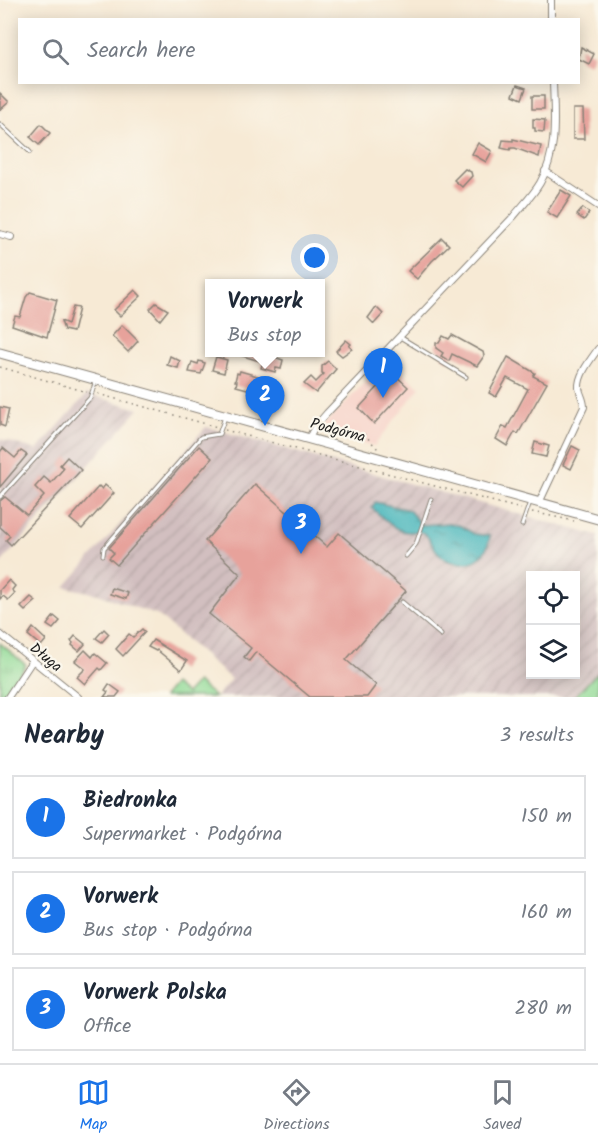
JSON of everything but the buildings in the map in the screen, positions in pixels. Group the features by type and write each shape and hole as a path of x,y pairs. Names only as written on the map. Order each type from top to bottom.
{"main road":[{"name":"Podgórna","path":"0,353 598,519"}],"street":[{"path":"551,0 551,18"},
{"path":"309,438 327,412 514,216 539,184 550,158 554,138 553,84"},
{"path":"545,171 598,206"},
{"path":"0,234 11,237"},
{"path":"535,502 584,407 579,380 598,348"},
{"name":"Długa","path":"0,634 78,697"},
{"path":"8,697 32,661"}],"lane":[{"path":"0,124 30,152"},
{"path":"399,336 466,377"},
{"path":"0,497 90,398 97,380"},
{"path":"103,555 104,548 201,437 219,434 225,415"},
{"path":"406,556 416,544 431,499"},
{"path":"522,525 527,510 535,502"},
{"path":"402,602 441,635"}],"path":[{"path":"0,368 92,393 110,395 221,429 579,522"}],"shaded area":[{"path":"386,360 420,387 374,446 318,432"},
{"path":"87,394 139,409 0,564 0,439 37,450"},
{"path":"206,427 598,536 598,672 574,697 216,697 231,679 159,616 98,594 65,587"}],"green space":[{"path":"0,643 26,665 4,697 0,697"},
{"path":"598,672 598,697 574,697"},
{"path":"197,682 215,697 163,697 174,684 186,694"}],"water":[{"path":"375,502 409,510 421,525 449,523 461,526 474,534 490,536 486,549 480,557 471,562 449,561 438,553 425,534 418,531 402,531 388,523 372,508"}],"place":[{"name":"Biedronka","path":"383,398"},
{"name":"Vorwerk","path":"265,426"},
{"name":"Vorwerk Polska","path":"301,554"}]}
